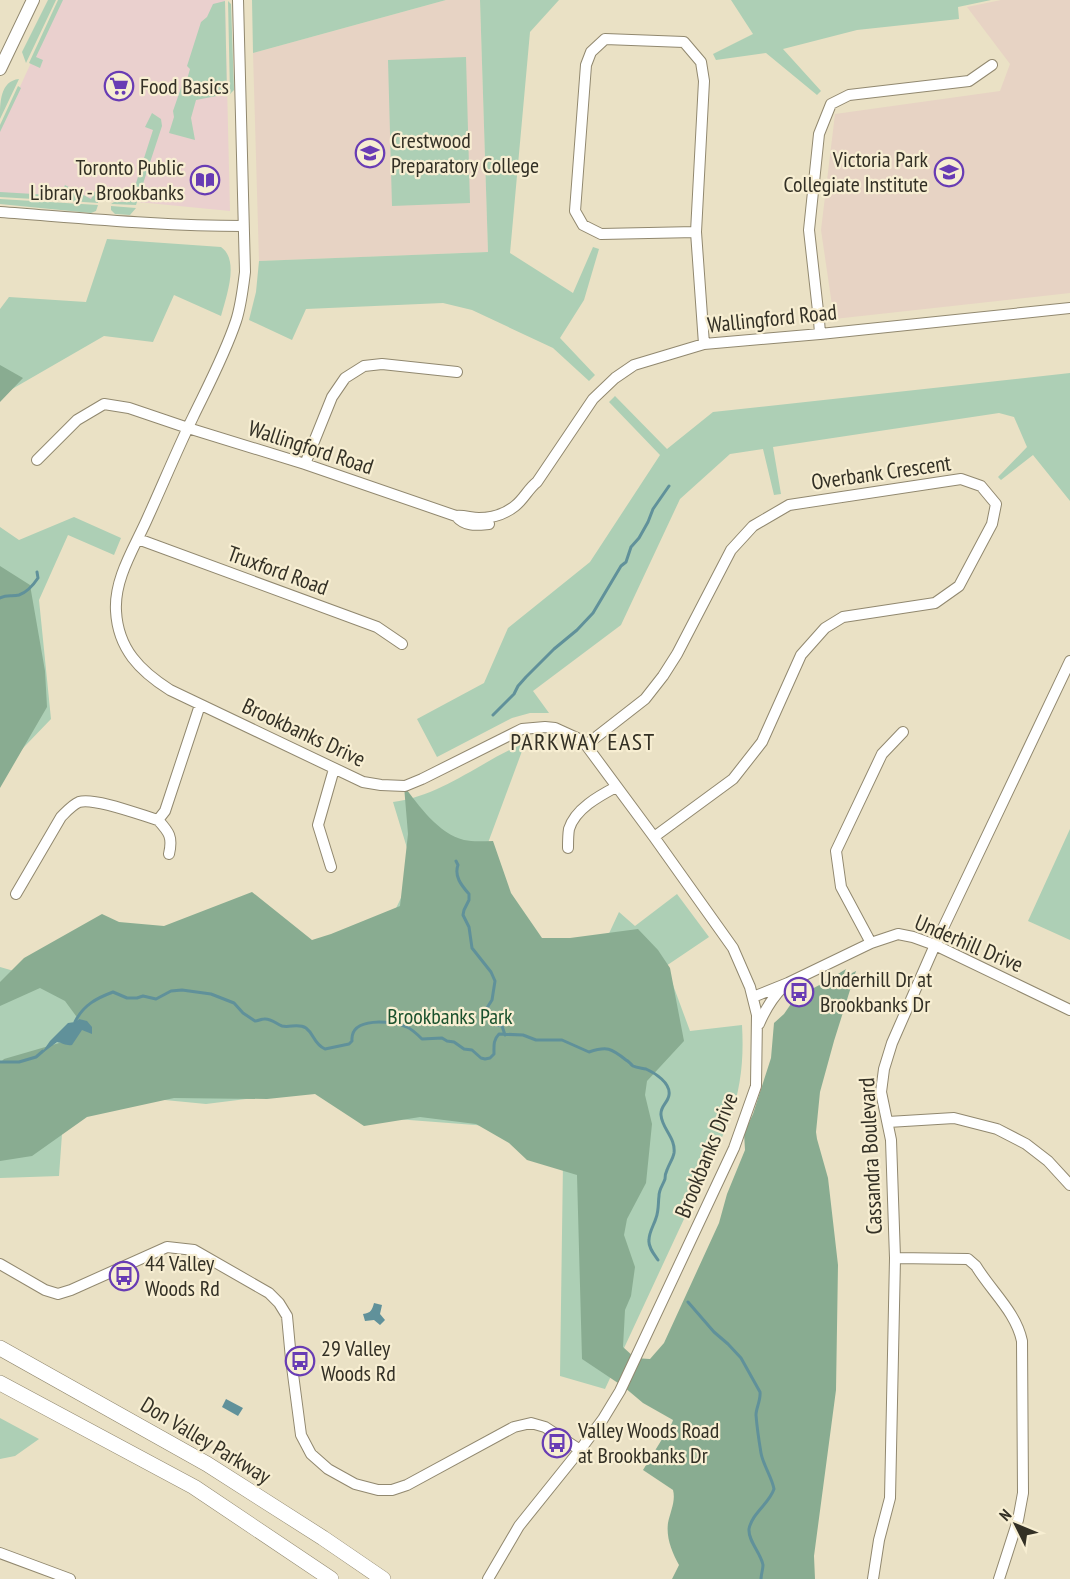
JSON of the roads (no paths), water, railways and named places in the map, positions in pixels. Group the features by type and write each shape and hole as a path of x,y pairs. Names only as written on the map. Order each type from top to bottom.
{"highway":[{"name":"Don Valley Parkway","path":"0,1348 207,1464 383,1579"},
{"name":"Don Valley Parkway","path":"0,1383 194,1487 331,1579"}],"main road":[{"path":"0,69 33,0"}],"street":[{"name":"Brookbanks Drive","path":"238,0 245,272 236,321 116,591 118,629 123,643 132,659 152,678 170,690 363,782 405,786 522,729 555,728 577,738 586,745 733,948 753,997 757,1015 756,1086 734,1148 620,1391 580,1450 519,1526 488,1579"},
{"path":"696,232 601,234 583,225 575,211 586,65 591,52 605,39 684,42 701,62 704,81 696,232 704,344"},
{"path":"820,334 809,230 819,134 831,105 849,95 969,81 992,65"},
{"path":"0,212 140,223 243,226"},
{"name":"Wallingford Road","path":"37,460 77,420 105,404 129,408 456,516 494,517 517,505 537,482 593,399 615,378 634,365 704,344 1070,308"},
{"path":"304,464 332,397 345,378 364,366 382,364 457,372"},
{"name":"Overbank Crescent","path":"586,745 645,699 677,654 731,550 753,526 783,508 789,505 961,479 981,486 996,504 992,524 959,586 935,603 843,616 825,628 801,655 762,742 733,779 654,837"},
{"name":"Truxford Road","path":"138,539 377,627 402,644"},
{"name":"Cassandra Boulevard","path":"873,1579 879,1540 890,1498 895,1258 891,1140 881,1092 884,1069 892,1043 935,945 1070,661"},
{"path":"158,820 165,811 200,705"},
{"path":"871,943 841,887 836,851 882,754 903,732"},
{"path":"331,867 318,825 334,769"},
{"path":"568,848 569,829 574,818 603,794 616,787"},
{"path":"16,894 61,817 79,802 93,801 158,820 171,837 172,844 169,854"},
{"name":"Underhill Drive","path":"753,997 788,983 871,943 898,934 935,945 1070,1010"},
{"path":"757,1027 767,1006 788,983"},
{"path":"888,1122 954,1118 997,1129 1026,1144 1048,1161 1070,1185"},
{"path":"0,1264 45,1290 58,1294 167,1247 194,1250 269,1293 287,1316 301,1435 310,1454 328,1469 355,1484 385,1490 407,1485 514,1427 531,1423 545,1427 580,1450"},
{"path":"895,1258 969,1259 1014,1319 1020,1331 1022,1341 1023,1493 1018,1520 999,1579"},
{"path":"0,1553 70,1579"}],"water":[{"path":"79,1019 87,1021 92,1027 92,1034 82,1030 72,1045 57,1042 43,1051 68,1023"},
{"path":"374,1303 382,1305 380,1314 385,1320 380,1325 374,1320 365,1321 363,1314 371,1311"},
{"path":"226,1399 243,1408 238,1416 222,1407"}],"waterway":[{"path":"493,715 514,694 526,677 593,613 621,566 626,562 631,547 639,538 653,509 669,486"},
{"path":"0,598 25,592 38,578 37,572"},
{"path":"456,861 459,880 469,894 463,915 469,927 472,948 491,972 495,981 492,1000 485,1011 492,1024 502,1026 505,1035"},
{"path":"75,1022 91,1003 113,992 127,998 143,996 156,999 171,991 182,990 211,994 234,1003 255,1021 267,1019 282,1026 306,1028 318,1044 325,1049 349,1044 358,1027 373,1022 382,1022 407,1027 422,1039 442,1038 454,1042 485,1059 494,1054 495,1041 499,1034 523,1035 536,1040 562,1040 589,1052 600,1049 612,1051 633,1066 646,1069 658,1076 668,1086 668,1098 661,1115 673,1143 674,1153 660,1191 658,1212 649,1240 650,1248 658,1260"},
{"path":"0,1062 19,1062 36,1057 43,1051"},
{"path":"688,1302 741,1358 760,1392 756,1415 759,1439 762,1458 774,1489 753,1518 749,1529 750,1538 763,1565 761,1579"}],"place":[{"name":"Food Basics","path":"119,86"},
{"name":"Crestwood Preparatory College","path":"370,153"},
{"name":"Victoria Park Collegiate Institute","path":"949,172"},
{"name":"Toronto Public Library - Brookbanks","path":"205,180"},
{"name":"Underhill Dr at Brookbanks Dr","path":"799,992"},
{"name":"44 Valley Woods Rd","path":"124,1276"},
{"name":"29 Valley Woods Rd","path":"300,1361"},
{"name":"Valley Woods Road at Brookbanks Dr","path":"557,1443"}],"district":[{"name":"PARKWAY EAST","path":"583,742"}],"park label":[{"name":"Brookbanks Park","path":"450,1016"}]}
